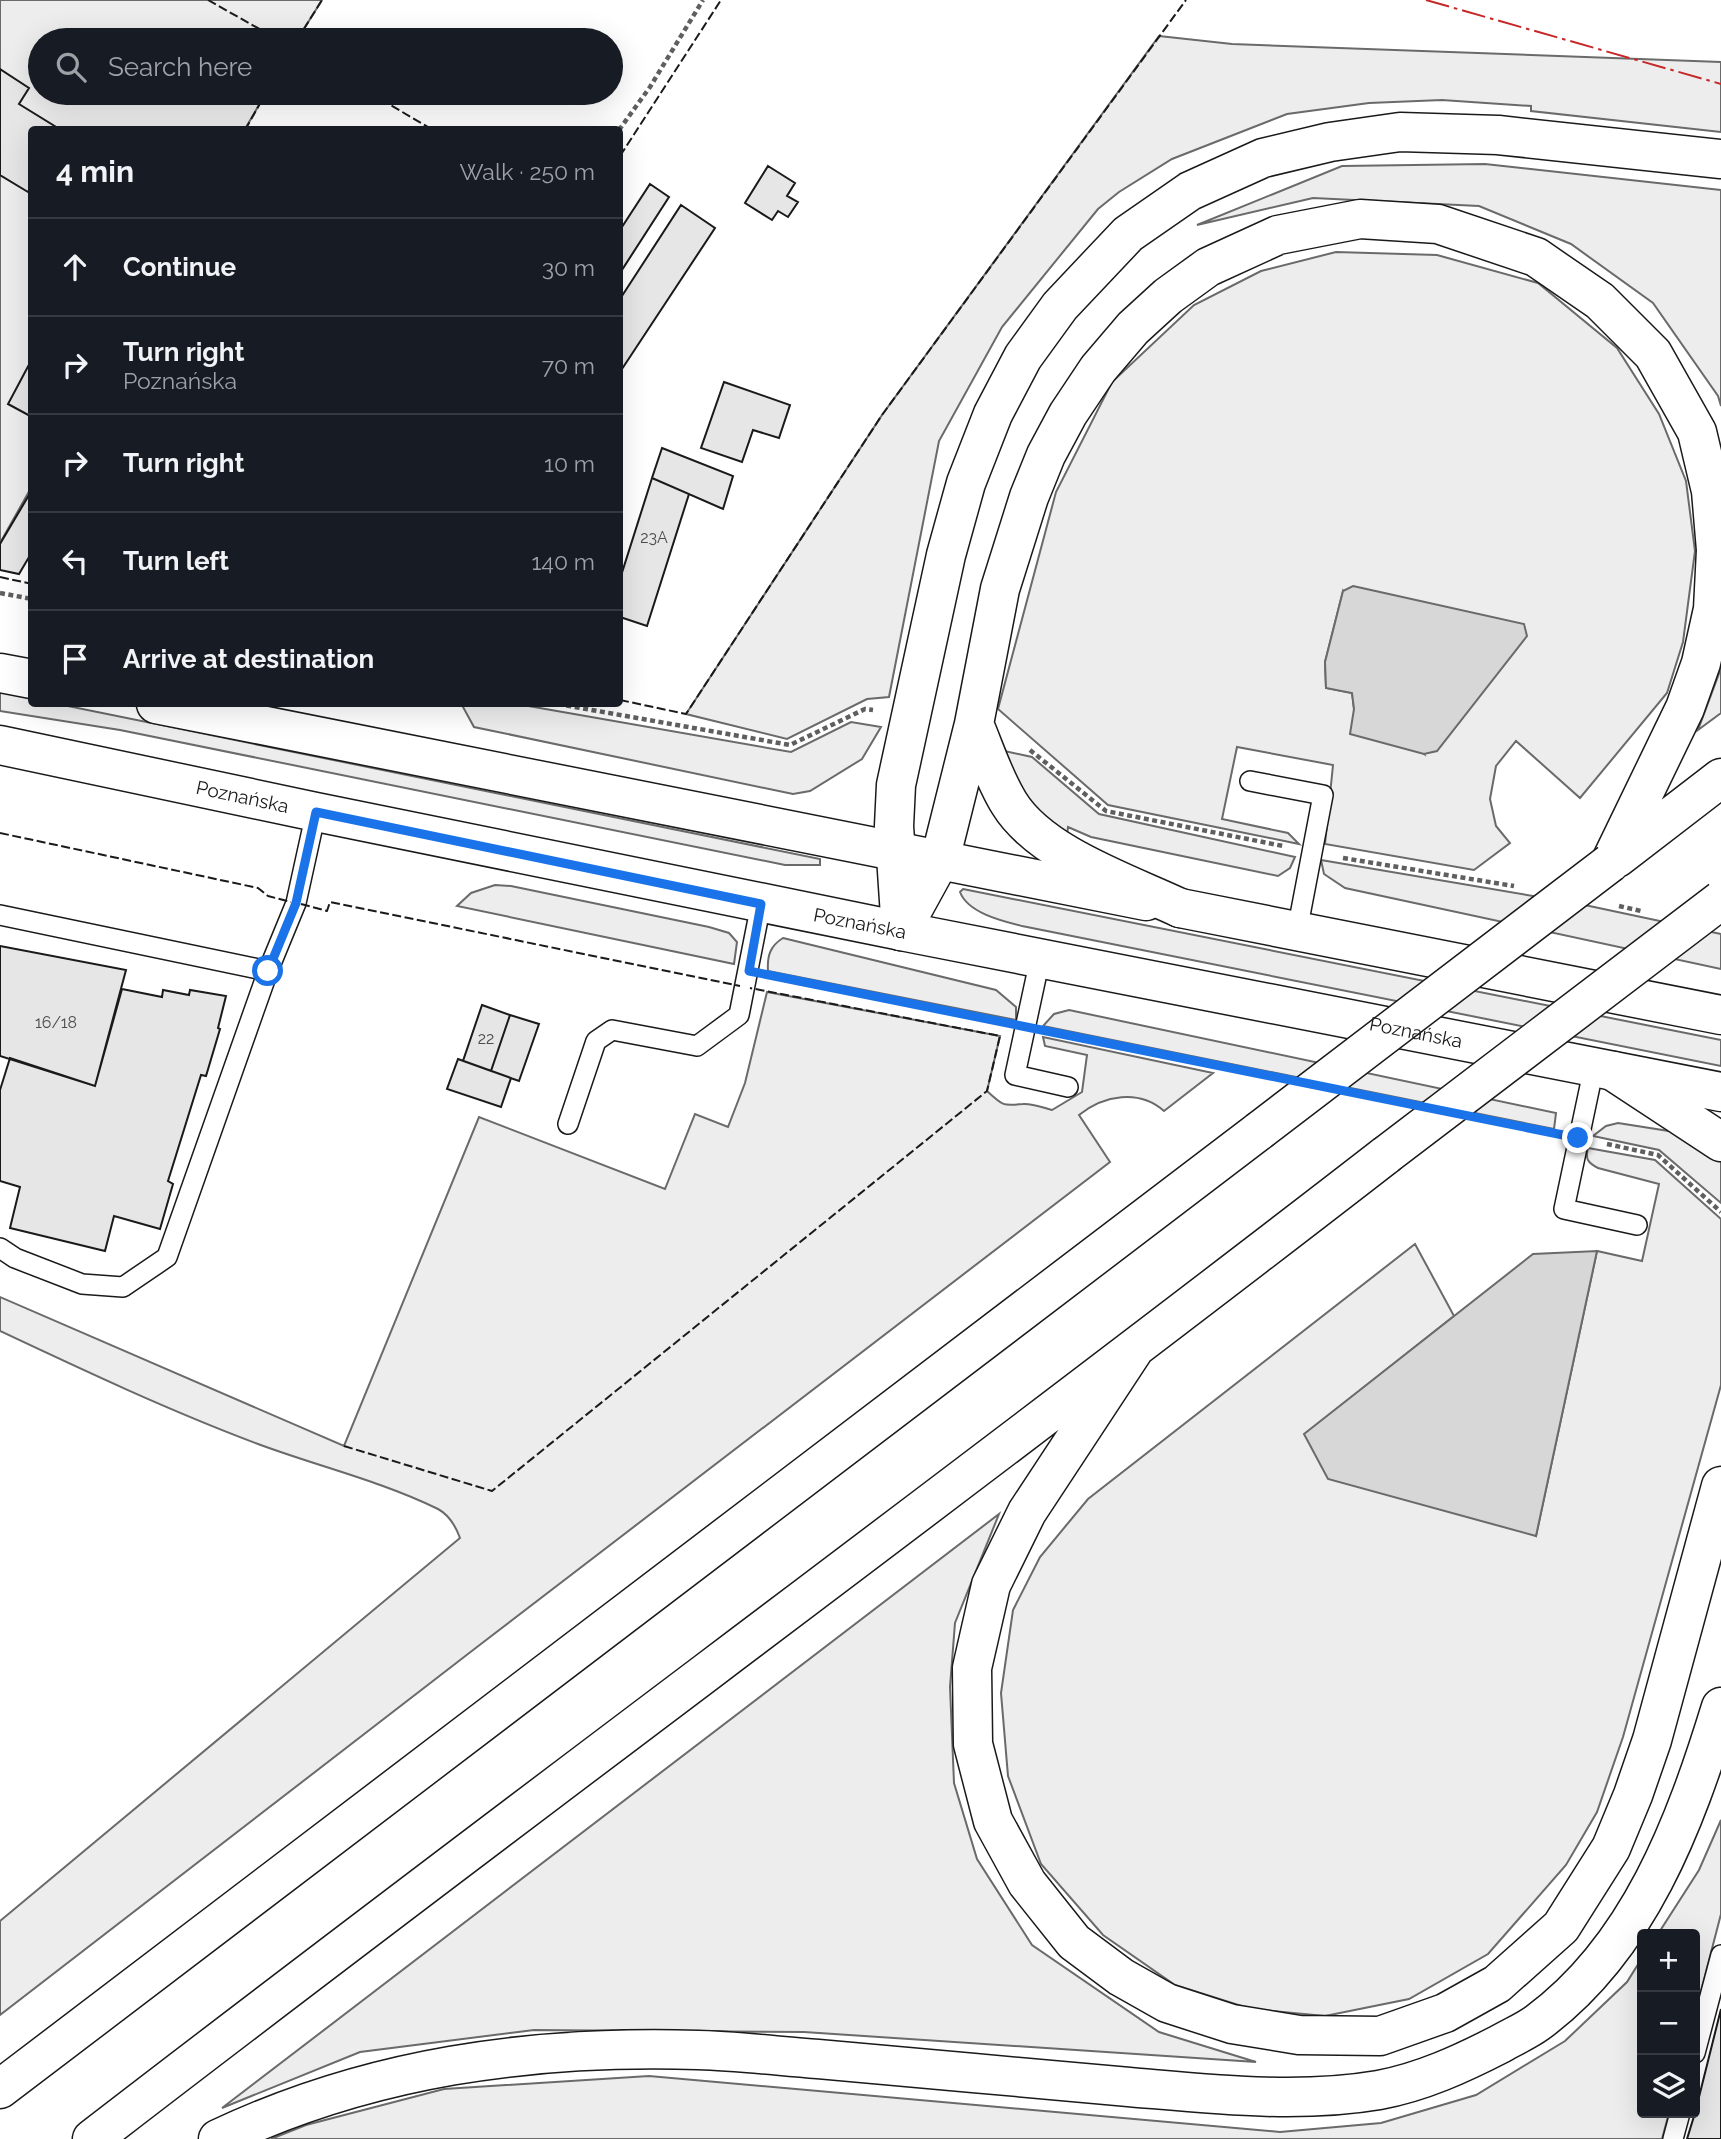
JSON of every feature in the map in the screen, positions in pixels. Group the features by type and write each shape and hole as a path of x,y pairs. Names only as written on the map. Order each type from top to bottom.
{"main road":[{"path":"901,931 895,851 896,785 946,555 966,483 993,414 1023,357 1060,306 1128,234 1190,191 1263,158 1330,142 1400,132 1498,135 1721,159"},
{"path":"901,931 940,860 974,724 1000,589 1029,497 1046,455 1097,369 1133,328 1168,296 1208,267 1278,235 1360,219 1438,224 1536,257 1600,301 1653,354 1696,432 1711,491 1716,550 1713,609 1701,663 1685,708 1610,863"},
{"path":"0,673 28,678"},
{"path":"171,707 1721,1015"},
{"path":"974,724 1008,803 1026,826 1045,842 1071,857 1180,908"},
{"name":"Poznańska","path":"0,745 761,904 1721,1092"},
{"path":"0,2089 1721,778"},
{"path":"93,2139 279,1995 1133,1351 1721,900"},
{"path":"1604,1069 1721,1142"},
{"path":"1133,1351 1027,1512 991,1586 972,1668 972,1744 993,1821 1027,1883 1074,1942 1121,1977 1167,2003 1232,2024 1300,2035 1380,2036 1445,2013 1497,1984 1561,1927 1611,1848 1633,1795 1652,1740 1721,1486"},
{"path":"218,2139 316,2099 402,2074 492,2058 597,2050 701,2050 1221,2095 1337,2095 1383,2089 1429,2077 1534,2026 1579,1989 1623,1933 1666,1857 1704,1760 1721,1707"}],"lane":[{"path":"1251,781 1323,795 1297,931"},
{"path":"0,1248 15,1258 82,1284 123,1287 167,1257 268,971 296,903 316,812"},
{"path":"568,1124 596,1041 612,1030 697,1046 740,1015 761,904"},
{"path":"0,915 268,971"},
{"path":"1040,958 1016,1075 1068,1087"},
{"path":"1604,1069 1578,1138 1564,1209 1637,1225"},
{"path":"1700,2034 1721,1955"},
{"path":"1673,2139 1679,2118"}],"path":[{"path":"622,126 650,88 703,0"},
{"path":"0,593 28,598"},
{"path":"575,707 790,745 865,709 884,712"},
{"path":"1023,744 1106,811 1313,852 1516,887"},
{"path":"1612,905 1653,913"},
{"path":"749,971 1268,1076"},
{"path":"1362,1095 1389,1100"},
{"path":"1483,1119 1658,1155 1721,1212"}],"shaded area":[{"path":"0,0 322,0 304,28 28,28 28,105 259,105 247,126 28,126 28,493 0,543"},
{"path":"1159,36 1232,44 1721,62 1721,132 1531,111 1531,106 1442,100 1369,103 1287,114 1172,159 1119,192 1098,209 1002,327 939,441 889,697 867,699 787,739 686,714 882,415"},
{"path":"1485,164 1721,190 1721,406 1718,396 1653,303 1571,244 1479,206 1313,198 1197,225 1342,166"},
{"path":"1336,252 1437,255 1538,283 1617,348 1659,414 1686,481 1695,551 1683,642 1667,693 1580,798 1516,741 1496,766 1490,799 1496,826 1510,843 1474,870 1325,844 1333,765 1237,747 1222,819 1288,833 1299,844 1108,805 998,709 1056,492 1112,382 1194,305 1261,271","holes":["1343,591 1424,754 1354,709 1352,693 1326,688 1325,662"]},
{"path":"1353,586 1524,624 1527,636 1437,751 1424,754 1350,734 1354,709 1352,693 1326,688 1325,662 1343,591"},
{"path":"1721,668 1721,713 1698,730"},
{"path":"0,692 28,697 28,707 73,707 820,859 820,865 785,865 120,730 0,711"},
{"path":"463,707 534,707 791,752 851,722 881,727 862,759 810,791 793,794 474,727"},
{"path":"1000,750 1032,757 1099,814 1295,857 1290,868 1278,876 1091,837 1068,827 1067,836 1025,796"},
{"path":"1321,860 1580,904 1721,934 1721,969 1345,888 1324,874"},
{"path":"495,885 511,886 729,933 737,942 734,964 457,906 471,893"},
{"path":"963,889 1721,1040 1721,1066 1022,926 978,911 964,899 960,892"},
{"path":"783,938 996,990 1016,1007 1016,1020 768,971 770,952"},
{"path":"767,992 1000,1036 987,1091 1007,1105 1030,1104 1052,1110 1082,1092 1087,1055 1045,1046 1043,1037 1213,1073 1164,1111 1144,1100 1122,1097 1099,1103 1079,1115 1110,1162 0,2015 0,1921 460,1538 446,1515 416,1499 225,1431 0,1331 0,1297 344,1446 479,1117 665,1189 695,1114 728,1127 745,1083"},
{"path":"1069,1010 1556,1113 1554,1129 1043,1026 1054,1014"},
{"path":"1618,1123 1675,1132 1721,1159 1721,1203 1659,1150 1593,1136 1606,1126"},
{"path":"1588,1148 1655,1160 1721,1219 1721,1385 1623,1737 1597,1812 1566,1865 1488,1954 1409,1999 1325,2016 1251,2009 1175,1985 1103,1935 1041,1864 1008,1776 1001,1693 1013,1610 1040,1557 1088,1499 1415,1244 1454,1316 1305,1434 1536,1536 1597,1251 1642,1261 1659,1184 1598,1168 1588,1160"},
{"path":"1597,1251 1536,1536 1328,1479 1304,1434 1533,1254"},
{"path":"999,1514 955,1623 950,1687 954,1783 977,1859 1032,1945 1159,2032 1256,2062 804,2032 534,2030 360,2052 222,2108"},
{"path":"1721,1820 1721,1914 1700,1995 1700,1929 1661,1929 1699,1870"},
{"path":"1637,1966 1637,2118 1668,2118 1662,2139 271,2139 306,2125 444,2089 649,2076 1280,2132 1381,2123 1476,2095 1565,2041 1627,1982"}],"building":[{"path":"0,69 28,87 19,104 55,126 28,126 28,192 0,175"},
{"path":"768,166 795,183 787,196 798,202 788,217 778,211 772,220 745,203"},
{"path":"650,184 669,197 623,268 623,225"},
{"path":"681,205 715,228 623,367 623,294"},
{"path":"28,366 28,415 8,404"},
{"path":"724,382 790,405 779,438 753,430 742,462 701,448"},
{"path":"662,448 733,476 723,509 652,478"},
{"path":"652,478 689,494 647,626 623,618 623,570"},
{"path":"28,497 28,559 19,574 0,570 0,544"},
{"path":"0,946 126,970 95,1086 0,1056"},
{"path":"122,989 162,997 163,990 189,995 190,990 226,996 218,1028 220,1029 206,1076 201,1075 168,1181 173,1184 160,1229 114,1216 105,1251 10,1228 20,1187 0,1181 0,1090 10,1058 95,1086"},
{"path":"482,1005 510,1015 491,1071 463,1061"},
{"path":"510,1015 539,1024 519,1081 491,1071"},
{"path":"458,1059 511,1078 501,1107 447,1089"},
{"path":"1721,2009 1721,2139 1687,2139 1693,2118 1700,2118 1700,2093"}],"fence":[{"path":"208,0 258,28"},
{"path":"304,28 322,0"},
{"path":"623,151 721,0"},
{"path":"623,701 686,714 882,415 1186,0"},
{"path":"247,126 259,105"},
{"path":"390,105 426,126"},
{"path":"0,577 28,583"},
{"path":"0,833 258,888 268,896 291,902"},
{"path":"301,904 327,911 330,902 740,986"},
{"path":"344,1446 492,1491 987,1091 1000,1036 750,988"}],"power":[{"path":"1426,0 1721,84"}],"route":[{"path":"268,971 296,903 316,812 761,904 749,971 1578,1138"}]}
